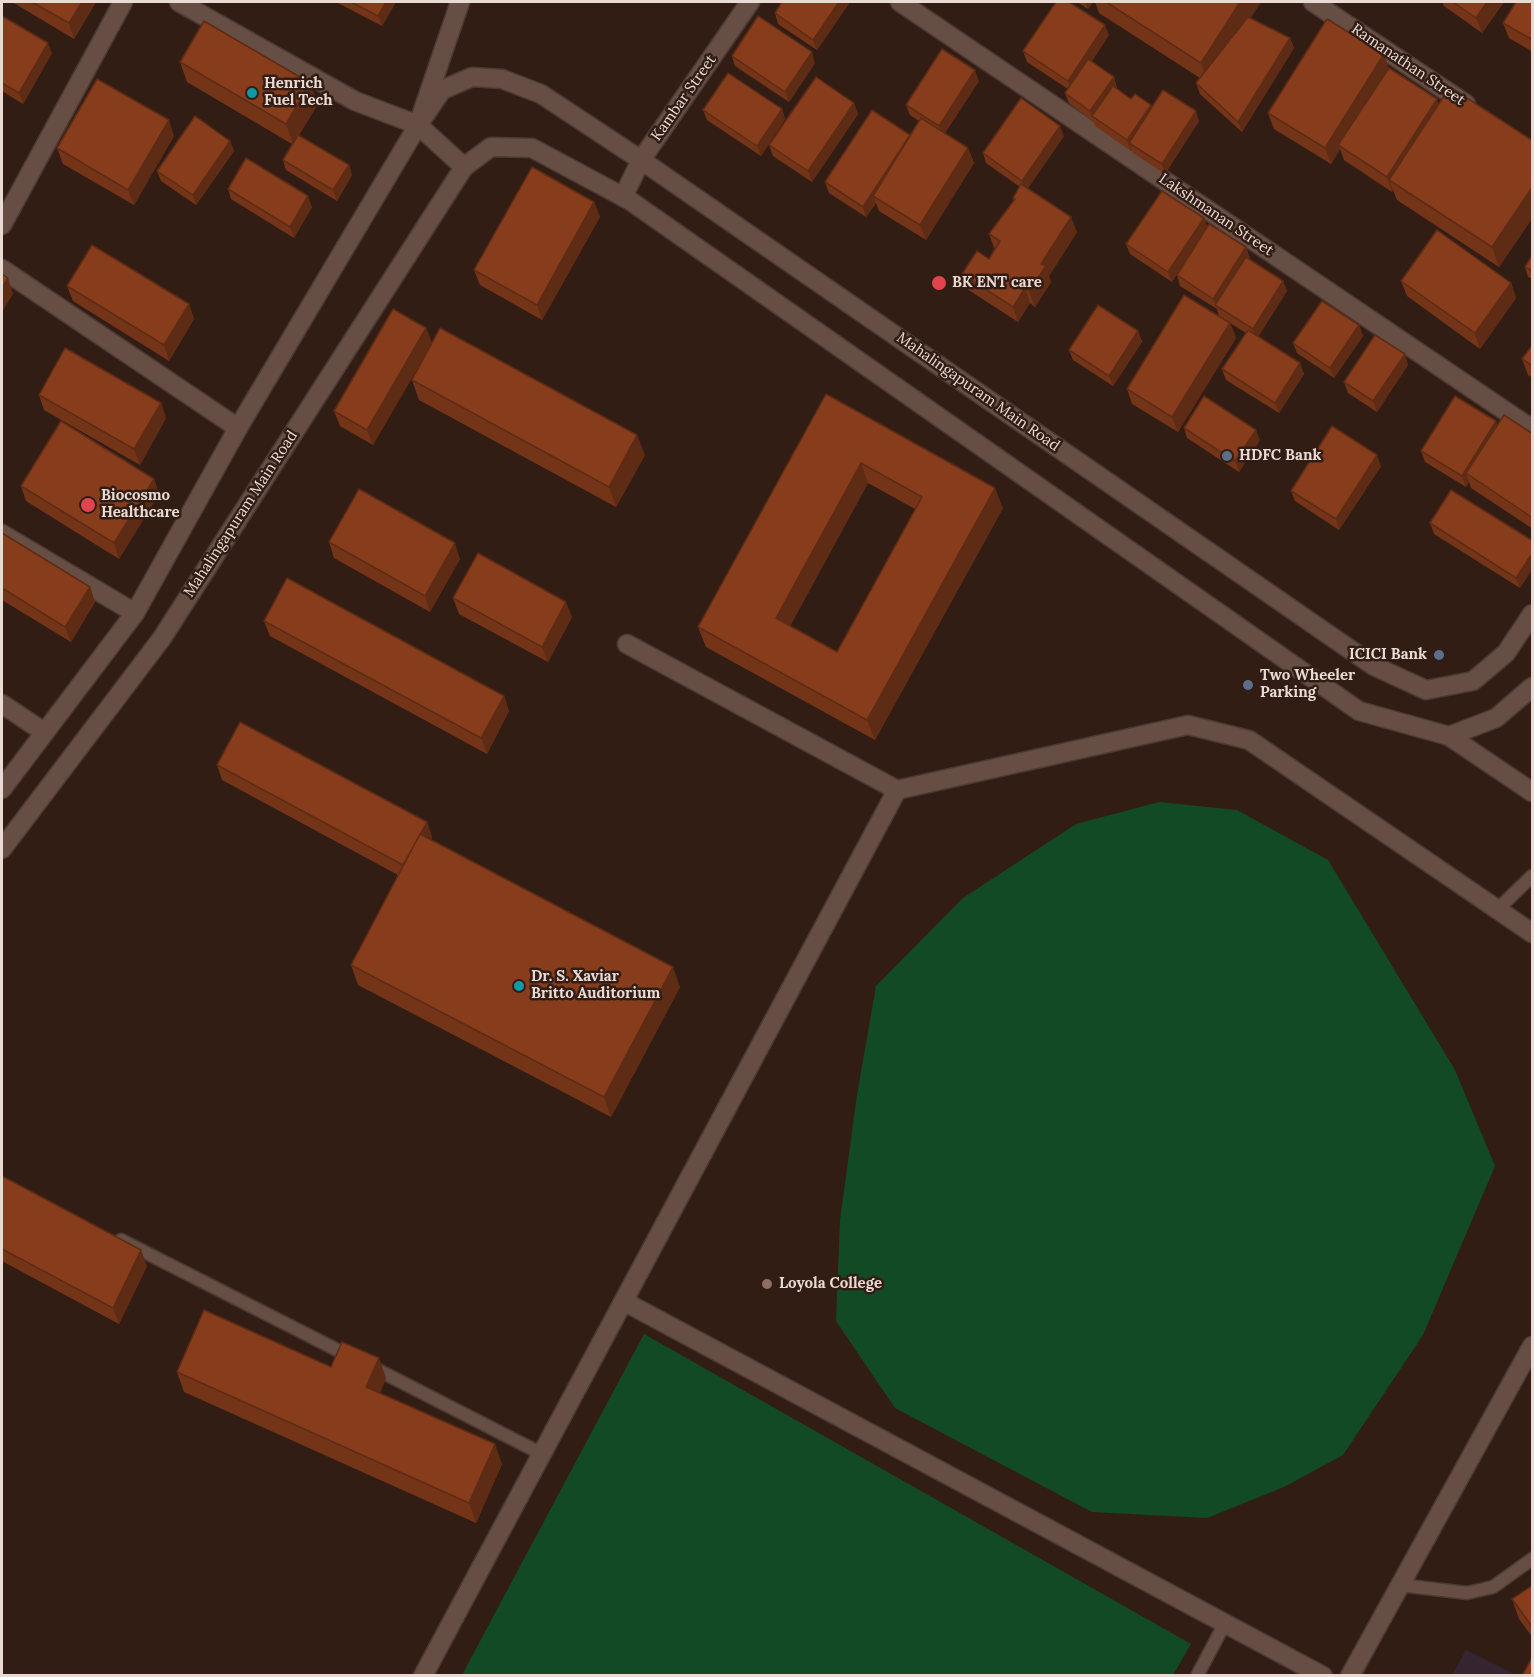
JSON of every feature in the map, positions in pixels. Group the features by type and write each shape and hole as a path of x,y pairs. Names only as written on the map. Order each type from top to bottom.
{"street":[{"path":"2,225 123,2"},
{"path":"179,2 355,101 418,126 464,167"},
{"path":"418,126 460,2"},
{"name":"Kambar Street","path":"622,197 641,160 750,2"},
{"name":"Lakshmanan Street","path":"900,2 1533,429"},
{"name":"Ramanathan Street","path":"1313,2 1485,116"},
{"name":"Mahalingapuram Main Road","path":"2,789 135,613 238,428 418,126 442,90 472,77 502,79 542,94 1374,666 1426,690 1473,681 1506,653 1533,614"},
{"name":"Mahalingapuram Main Road","path":"2,849 162,638 464,167 490,147 532,148 622,197 1359,711 1449,736 1533,792"},
{"path":"2,269 238,428"},
{"path":"2,534 135,613"},
{"path":"627,644 897,790 1188,725 1249,740 1533,933"},
{"path":"1449,736 1496,718 1533,687"},
{"path":"2,704 44,732"},
{"path":"423,1676 897,790"},
{"path":"625,1302 1323,1676"},
{"path":"1350,1676 1533,1346"}],"lane":[{"path":"1498,909 1533,876"},
{"path":"107,1233 542,1454"},
{"path":"1400,1585 1467,1593 1493,1587 1533,1559"},
{"path":"1197,1676 1225,1623"}],"shaded area":[{"path":"1466,1650 1516,1675 1452,1675"}],"green space":[{"path":"1159,802 1237,810 1328,860 1455,1070 1495,1166 1423,1335 1343,1455 1284,1487 1207,1518 1092,1512 895,1408 836,1321 840,1220 857,1095 876,986 963,898 1076,824"},
{"path":"644,1334 1191,1644 1173,1675 462,1675"}],"building":[{"path":"32,2 82,2 69,23"},
{"path":"351,2 386,2 378,16"},
{"path":"782,2 839,2 813,40 775,13"},
{"path":"1056,2 1069,2 1105,25 1068,81 1023,51"},
{"path":"1106,2 1240,2 1201,63"},
{"path":"1453,2 1487,2 1476,18"},
{"path":"1516,2 1533,2 1533,40 1503,23"},
{"path":"2,16 48,43 19,93 2,83"},
{"path":"758,16 812,52 785,92 732,56"},
{"path":"1248,17 1290,38 1238,122 1196,83"},
{"path":"1327,19 1384,54 1325,148 1268,113"},
{"name":"Henrich Fuel Tech","path":"204,21 310,83 286,124 180,62"},
{"path":"942,49 975,70 939,126 906,105"},
{"path":"1088,59 1114,77 1090,111 1065,93"},
{"path":"1389,68 1437,99 1387,177 1338,145"},
{"path":"728,73 782,109 757,146 703,110"},
{"path":"816,77 854,103 808,171 769,145"},
{"path":"97,79 169,120 128,190 57,148"},
{"path":"1113,86 1131,99 1135,94 1151,105 1127,140 1092,116"},
{"path":"1450,87 1533,141 1533,186 1492,247 1389,180"},
{"path":"1163,90 1196,111 1162,164 1129,143"},
{"path":"1021,98 1060,126 1022,181 983,153"},
{"path":"872,110 910,135 863,207 825,182"},
{"path":"195,116 230,141 193,195 157,171"},
{"path":"921,118 968,148 920,225 873,196"},
{"path":"298,135 349,165 333,190 283,160"},
{"path":"246,158 308,196 290,227 228,189"},
{"path":"532,167 594,202 537,305 474,270"},
{"path":"1021,184 1071,217 1041,264 1046,266 1029,291 1025,288 1013,307 962,274 977,251 989,259 1000,241 989,234 1015,199 1013,198"},
{"path":"1162,191 1204,218 1168,272 1126,244"},
{"path":"1209,224 1246,247 1213,299 1177,275"},
{"path":"1437,230 1511,283 1475,333 1401,281"},
{"path":"92,245 189,304 164,345 67,286"},
{"path":"1533,254 1533,271 1525,267"},
{"path":"1246,257 1283,281 1253,329 1215,305"},
{"path":"2,274 8,278 2,288"},
{"path":"1184,295 1230,323 1172,417 1127,389"},
{"path":"1322,301 1359,325 1330,368 1293,343"},
{"path":"1098,305 1138,331 1109,376 1069,350"},
{"path":"393,309 426,328 367,430 334,411"},
{"path":"440,328 637,435 609,487 412,380"},
{"path":"1248,330 1300,363 1275,403 1222,369"},
{"path":"1375,335 1405,354 1373,401 1344,382"},
{"path":"1533,344 1533,366 1522,359"},
{"path":"65,348 161,403 134,449 39,395"},
{"path":"826,394 995,488 867,720 698,627","holes":["861,463 922,497 837,652 776,618"]},
{"path":"1204,396 1256,430 1235,461 1184,428"},
{"path":"1455,396 1496,421 1462,476 1421,451"},
{"path":"1504,415 1533,434 1533,518 1466,473"},
{"path":"61,421 154,479 114,543 21,486"},
{"path":"1332,426 1377,455 1336,519 1291,491"},
{"path":"359,489 455,543 425,596 329,542"},
{"path":"1451,490 1533,541 1533,552 1516,578 1430,523"},
{"path":"2,533 90,587 65,627 2,588"},
{"path":"478,553 566,602 542,647 453,598"},
{"path":"287,578 504,696 481,738 264,621"},
{"path":"240,722 427,822 403,865 217,765"},
{"name":"Dr. S. Xaviar Britto Auditorium","path":"420,834 673,967 604,1097 351,965"},
{"path":"2,1176 141,1250 113,1308 2,1249"},
{"path":"204,1310 331,1367 342,1342 379,1358 366,1387 495,1444 469,1503 177,1372"},
{"path":"1533,1585 1533,1628 1512,1599"},
{"path":"1533,1656 1533,1676 1522,1676"}],"place":[{"name":"Henrich Fuel Tech","path":"252,93"},
{"name":"BK ENT care","path":"939,283"},
{"name":"HDFC Bank","path":"1227,456"},
{"name":"Biocosmo Healthcare","path":"88,505"},
{"name":"ICICI Bank","path":"1439,655"},
{"name":"Two Wheeler Parking","path":"1248,685"},
{"name":"Dr. S. Xaviar Britto Auditorium","path":"519,986"},
{"name":"Loyola College","path":"767,1284"}]}
